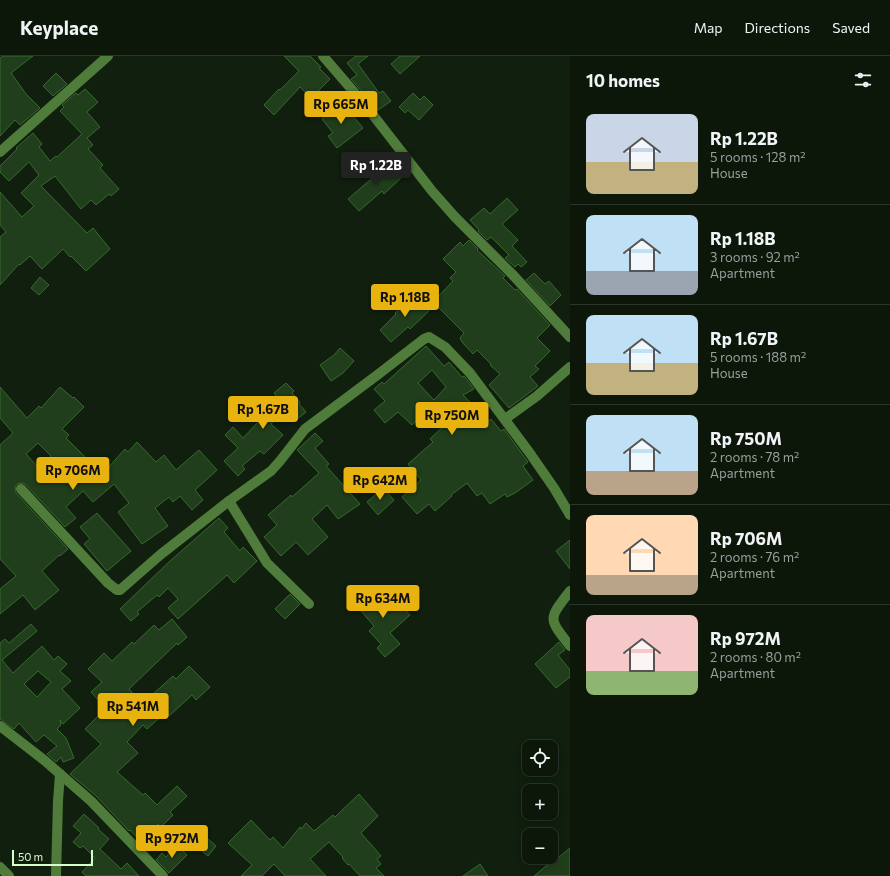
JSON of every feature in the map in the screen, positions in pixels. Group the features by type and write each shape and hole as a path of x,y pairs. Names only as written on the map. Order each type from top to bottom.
{"street":[{"path":"0,152 108,56"},
{"path":"323,56 366,106 455,217 512,274 570,337"},
{"path":"21,489 108,583 117,590 127,585 160,555 229,501 271,471 305,430 424,339 429,337 439,342 470,373 554,488 570,515"},
{"path":"505,419 537,396 570,367"},
{"path":"229,501 267,563 309,604"},
{"path":"570,591 555,611 553,618 556,629 570,646"},
{"path":"0,726 44,760 91,802 163,876"},
{"path":"56,876 60,774"},
{"path":"0,867 8,876"}],"building":[{"path":"3,56 33,56 11,73 26,94 40,108 20,125 15,120 0,136 0,58"},
{"path":"284,56 310,56 330,79 311,98 300,87 274,115 264,105 299,71"},
{"path":"356,56 368,56 358,64 379,93 383,91 391,101 378,110 351,79 357,75 347,63"},
{"path":"400,56 420,56 400,74 391,64"},
{"path":"56,73 67,84 53,96 43,86"},
{"path":"85,89 98,102 87,112 100,127 87,138 93,145 88,149 103,165 100,168 119,189 111,196 109,194 96,205 91,200 81,209 55,176 41,186 87,233 93,228 110,249 86,271 63,249 42,269 30,256 20,265 19,264 0,285 0,237 6,232 0,225 0,192 22,217 34,206 21,193 39,175 29,162 9,181 0,172 0,166 17,149 16,148 33,133 42,144 39,147 50,161 56,156 57,157 82,134 60,111 64,107 62,105 76,93 78,95"},
{"path":"413,93 420,100 424,96 433,105 419,120 408,110 405,113 399,107"},
{"path":"341,102 363,128 337,148 328,136 333,133 322,119"},
{"path":"391,162 403,176 384,194 382,191 359,211 348,199"},
{"path":"507,198 518,210 502,224 518,240 512,246 527,262 521,267 518,264 515,267 505,258 509,255 491,237 487,240 470,220 484,208 490,214"},
{"path":"469,240 478,249 477,250 505,276 503,278 515,290 517,289 550,325 537,338 550,351 535,366 539,369 530,377 538,386 509,408 489,385 500,374 477,350 473,354 460,338 464,333 433,302 453,281 450,278 456,272 443,259 460,242 463,246"},
{"path":"534,273 545,284 549,281 561,295 550,306 526,280"},
{"path":"40,277 49,285 39,295 31,288"},
{"path":"415,295 429,311 410,329 408,327 391,342 380,330 396,314 395,313"},
{"path":"426,346 444,366 449,362 462,377 465,377 474,389 463,395 488,421 491,419 501,431 504,429 528,462 523,466 533,480 515,493 507,497 505,494 490,504 482,493 477,496 467,483 451,495 452,496 435,511 429,504 417,514 402,497 421,480 408,464 433,442 430,439 450,420 432,403 412,425 398,412 385,423 374,410 385,401 374,389 382,382 384,384","holes":["432,370 446,387 434,400 418,383"]},
{"path":"340,348 354,361 343,373 331,381 320,365 334,355"},
{"path":"286,383 294,391 292,393 306,412 295,421 286,410 271,424 283,435 264,454 260,451 242,466 245,469 238,476 224,461 238,448 225,435 233,427 243,438 262,418 260,416 278,399 274,393"},
{"path":"0,387 27,418 39,406 41,408 60,387 73,398 74,397 84,407 62,429 69,435 66,438 94,466 99,460 107,469 125,449 128,452 137,442 156,462 164,455 176,470 199,450 217,470 195,490 203,500 192,510 180,496 173,502 169,497 155,508 168,526 142,544 118,512 129,503 114,484 93,502 83,491 66,507 76,518 65,527 26,485 23,483 17,484 15,487 16,493 68,549 60,556 59,555 42,571 59,590 35,610 23,595 0,614 0,589 16,576 0,559 0,445 13,433 0,418","holes":["38,443 51,456 39,468 26,454"]},
{"path":"315,433 323,441 315,448 329,464 326,466 360,504 338,519 327,505 312,519 328,537 308,555 296,542 281,556 264,537 277,525 268,515 291,495 292,497 319,473 297,450"},
{"path":"383,488 394,500 378,515 367,502"},
{"path":"97,513 131,551 107,571 84,544 90,539 80,527"},
{"path":"219,518 228,528 224,532 240,551 243,547 257,561 234,583 227,575 178,619 168,608 178,599 168,588 159,597 157,595 137,612 139,614 131,621 120,609 170,561"},
{"path":"570,540 570,569 556,551"},
{"path":"373,588 386,603 393,596 410,615 390,633 400,644 385,657 377,648 381,644 369,631 374,626 356,605"},
{"path":"290,594 300,604 285,619 275,609"},
{"path":"172,619 187,637 178,645 177,643 129,689 142,704 173,676 176,679 189,666 210,687 196,700 192,695 169,716 166,712 147,729 143,725 127,742 138,753 117,772 143,795 145,793 157,805 177,786 187,796 170,812 173,815 161,827 158,824 140,841 96,796 70,774 101,744 85,729 104,710 98,703 100,702 91,692 102,682 88,669 104,653 112,661 132,642 134,644 154,625 159,630"},
{"path":"31,624 37,631 2,660 13,673 42,646 54,660 58,656 67,664 60,671 71,681 62,689 80,708 63,724 60,720 61,725 57,729 66,738 74,758 63,762 61,757 56,762 47,754 57,746 44,735 36,742 19,723 14,729 0,719 0,643 5,639 9,643","holes":["38,671 51,682 37,697 24,684"]},
{"path":"559,642 565,650 558,655 570,670 570,677 556,688 535,664"},
{"path":"359,794 378,816 361,833 381,856 377,859 381,864 376,868 384,876 360,876 349,864 348,865 342,858 343,857 329,842 310,859 326,876 285,876 274,864 262,876 241,876 252,865 228,843 251,820 270,840 273,837 283,848 300,827 301,829 306,823 314,831 333,815 335,817"},
{"path":"84,814 109,839 100,849 121,869 127,863 139,876 86,876 82,872 95,858 83,846 80,848 73,842 81,833 73,826"},
{"path":"207,838 216,846 208,856 198,848"},
{"path":"176,845 187,855 169,873 156,860 162,853 166,857"},
{"path":"570,848 570,876 534,876 549,864 558,864 558,858"},
{"path":"480,864 488,876 463,876"}]}
